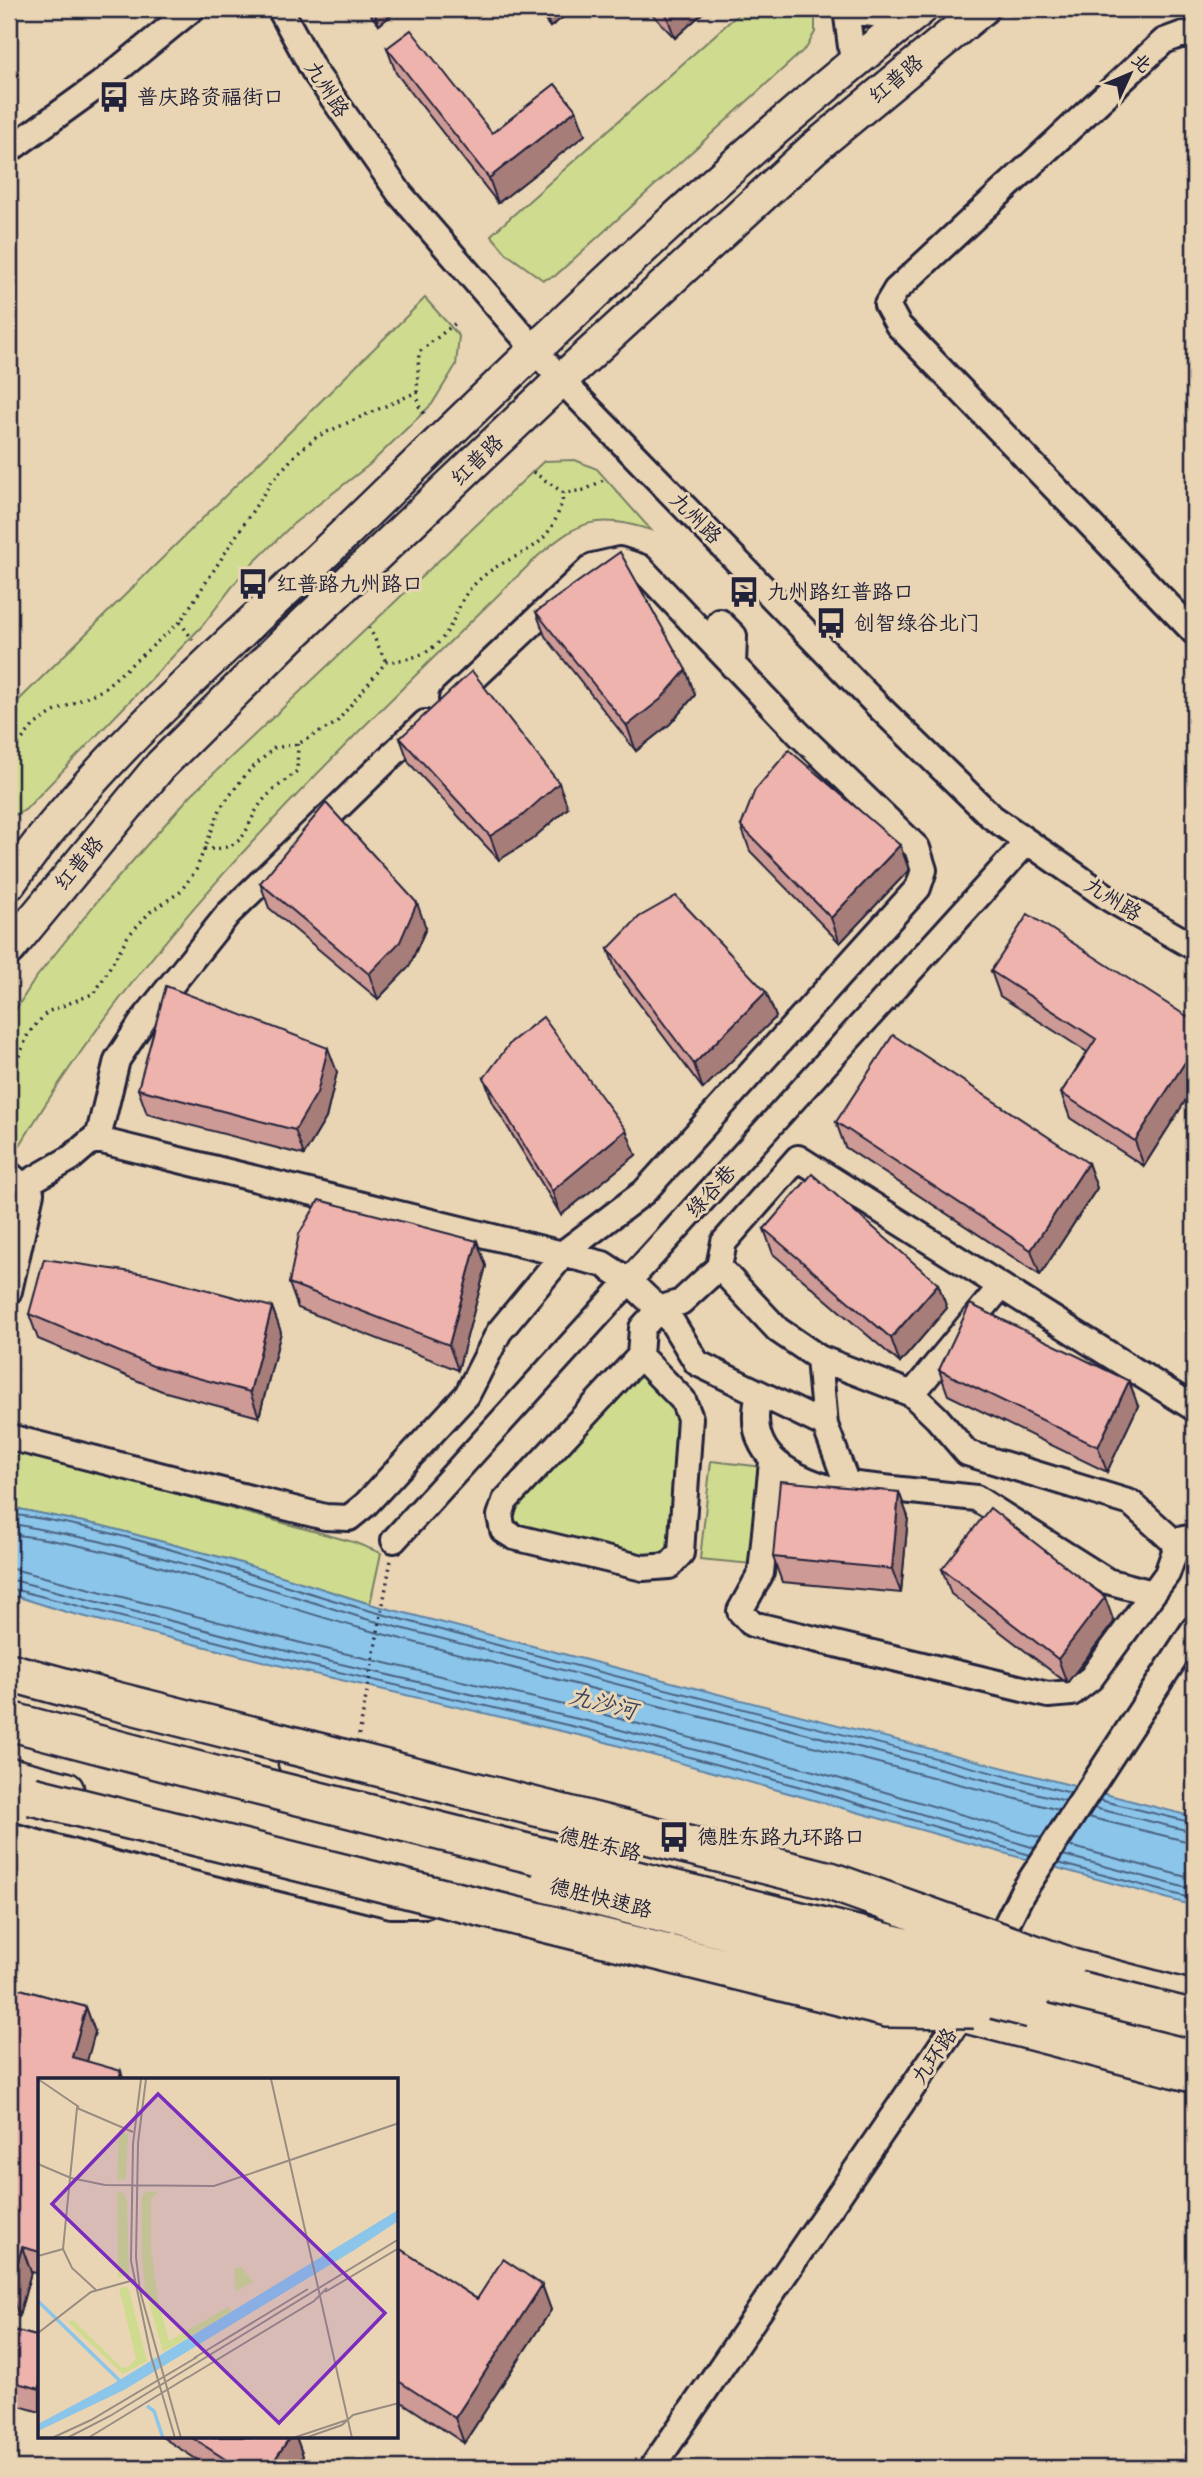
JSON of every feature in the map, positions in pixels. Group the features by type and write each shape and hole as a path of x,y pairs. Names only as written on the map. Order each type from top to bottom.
{"highway":[{"path":"9,1674 830,1881 1194,2012"},
{"name":"德胜快速路","path":"9,1721 218,1776 1194,2018"},
{"name":"德胜快速路","path":"9,1745 1194,2051"},
{"path":"15,1792 887,2008 1031,2009"}],"main road":[{"name":"红普路","path":"9,948 161,765 561,380 813,149 982,9"},
{"name":"红普路","path":"11,876 114,755 533,352 853,62 915,13"},
{"name":"德胜东路","path":"9,1674 351,1780 1194,1998"},
{"path":"15,1792 523,1904 1194,2076"}],"street":[{"path":"9,150 99,85 192,9"},
{"name":"九州路","path":"279,9 314,71 400,194 533,352 879,707 992,817 1110,899 1194,947"},
{"path":"853,62 847,10 915,13"},
{"path":"1194,36 1183,34 1164,41 896,290 887,305 898,325 1194,632"},
{"path":"9,1291 31,1192 16,1180 71,1158 94,1139 104,1122 117,1060 144,1019 228,914 295,846 593,566 619,560 640,567 733,666 917,848 924,870 918,888 644,1192 606,1218 564,1254 499,1332 467,1395 365,1505 349,1518 325,1517 9,1437"},
{"path":"720,622 734,636 733,666"},
{"name":"绿谷巷","path":"394,1540 1027,842"},
{"path":"94,1139 603,1264 629,1281 673,1322 697,1363 825,1425"},
{"path":"640,1356 683,1400 690,1419 681,1553 669,1566 643,1568 514,1537 503,1530 500,1516 505,1501 640,1356 642,1328 659,1309 681,1302 719,1267 724,1242 799,1158 1194,1408"},
{"path":"719,1267 778,1331 819,1358 912,1394 967,1453 1131,1503 1183,1539 1175,1551 1167,1574 1091,1678 1072,1693 1048,1695 752,1623 740,1611 761,1573 772,1462"},
{"path":"912,1394 1001,1286"},
{"path":"819,1358 825,1425 847,1484"},
{"path":"759,1394 754,1415 761,1440 772,1462 800,1480 835,1490 847,1484 975,1498 1107,1581 1153,1593"},
{"name":"九环路","path":"652,2468 962,2015 1023,1893 1194,1629"}],"path":[{"path":"427,417 419,406 419,352 457,322"},
{"path":"9,754 34,725 52,713 102,690 180,622 272,481 298,452 318,436 418,392"},
{"path":"533,472 565,493 585,489 605,479"},
{"path":"9,1118 13,1069 28,1034 47,1012 95,993 128,936 150,912 180,892 196,870 221,807 247,773 274,748 298,744 337,723 386,662 410,658 432,649 454,624 468,592 488,572 539,545 556,521 565,493"},
{"path":"180,622 193,640"},
{"path":"369,627 386,662"},
{"path":"204,849 221,849 239,843 267,796 297,771 298,744"},
{"path":"366,1699 394,1540"}],"green space":[{"path":"744,9 815,9 815,32 807,47 555,276 543,280 507,254 491,235"},
{"path":"425,298 459,336 456,365 432,404 369,465 293,524 242,574 202,626 25,810 9,818 9,710"},
{"path":"575,460 597,469 651,530 602,521 578,527 566,534 538,556 393,697 252,842 185,918 122,996 63,1078 9,1164 9,1020 35,979 99,899 191,795 544,461"},
{"path":"639,1374 676,1411 679,1427 672,1547 663,1556 651,1560 513,1524 510,1507"},
{"path":"9,1448 353,1542 381,1553 370,1604 231,1560 103,1526 9,1507"},
{"path":"711,1461 763,1467 752,1564 700,1559"}],"water":[{"name":"九沙河","path":"9,1507 103,1526 231,1560 370,1604 1194,1817 1194,1906 591,1738 298,1670 66,1612 9,1594"}],"building":[{"path":"411,30 492,133 555,84 576,110 489,178 387,48"},
{"path":"620,552 686,670 661,699 627,726 536,612"},
{"path":"472,671 559,783 522,816 490,836 400,738"},
{"path":"789,750 900,845 831,918 741,826 755,790"},
{"path":"326,803 417,903 400,942 369,974 260,883"},
{"path":"676,896 766,992 694,1064 608,949 639,917"},
{"path":"1028,914 1194,1021 1194,1048 1135,1141 1061,1093 1096,1039 991,971"},
{"path":"166,986 328,1048 317,1093 295,1130 138,1089"},
{"path":"543,1017 626,1130 552,1191 484,1078 511,1042"},
{"path":"893,1035 1088,1163 1031,1250 836,1122"},
{"path":"812,1174 938,1284 891,1338 764,1229"},
{"path":"319,1200 477,1241 449,1345 289,1283 299,1234"},
{"path":"44,1259 152,1275 272,1307 250,1392 153,1366 29,1314"},
{"path":"970,1304 1129,1381 1098,1447 939,1370"},
{"path":"780,1481 899,1492 892,1569 773,1557"},
{"path":"990,1508 1105,1597 1058,1659 942,1569"},
{"path":"9,1986 86,2007 72,2057 121,2071 119,2078 38,2078 38,2251 22,2247 9,2290"},
{"path":"399,2248 477,2299 503,2259 542,2285 455,2418 399,2381"},
{"path":"9,2329 38,2336 38,2388 9,2381"},
{"path":"193,2438 289,2438 269,2468 239,2468"}],"place":[{"name":"普庆路资福街口","path":"114,97"},
{"name":"红普路九州路口","path":"253,584"},
{"name":"九州路红普路口","path":"744,592"},
{"name":"创智绿谷北门","path":"831,623"},
{"name":"德胜东路九环路口","path":"674,1837"}]}
